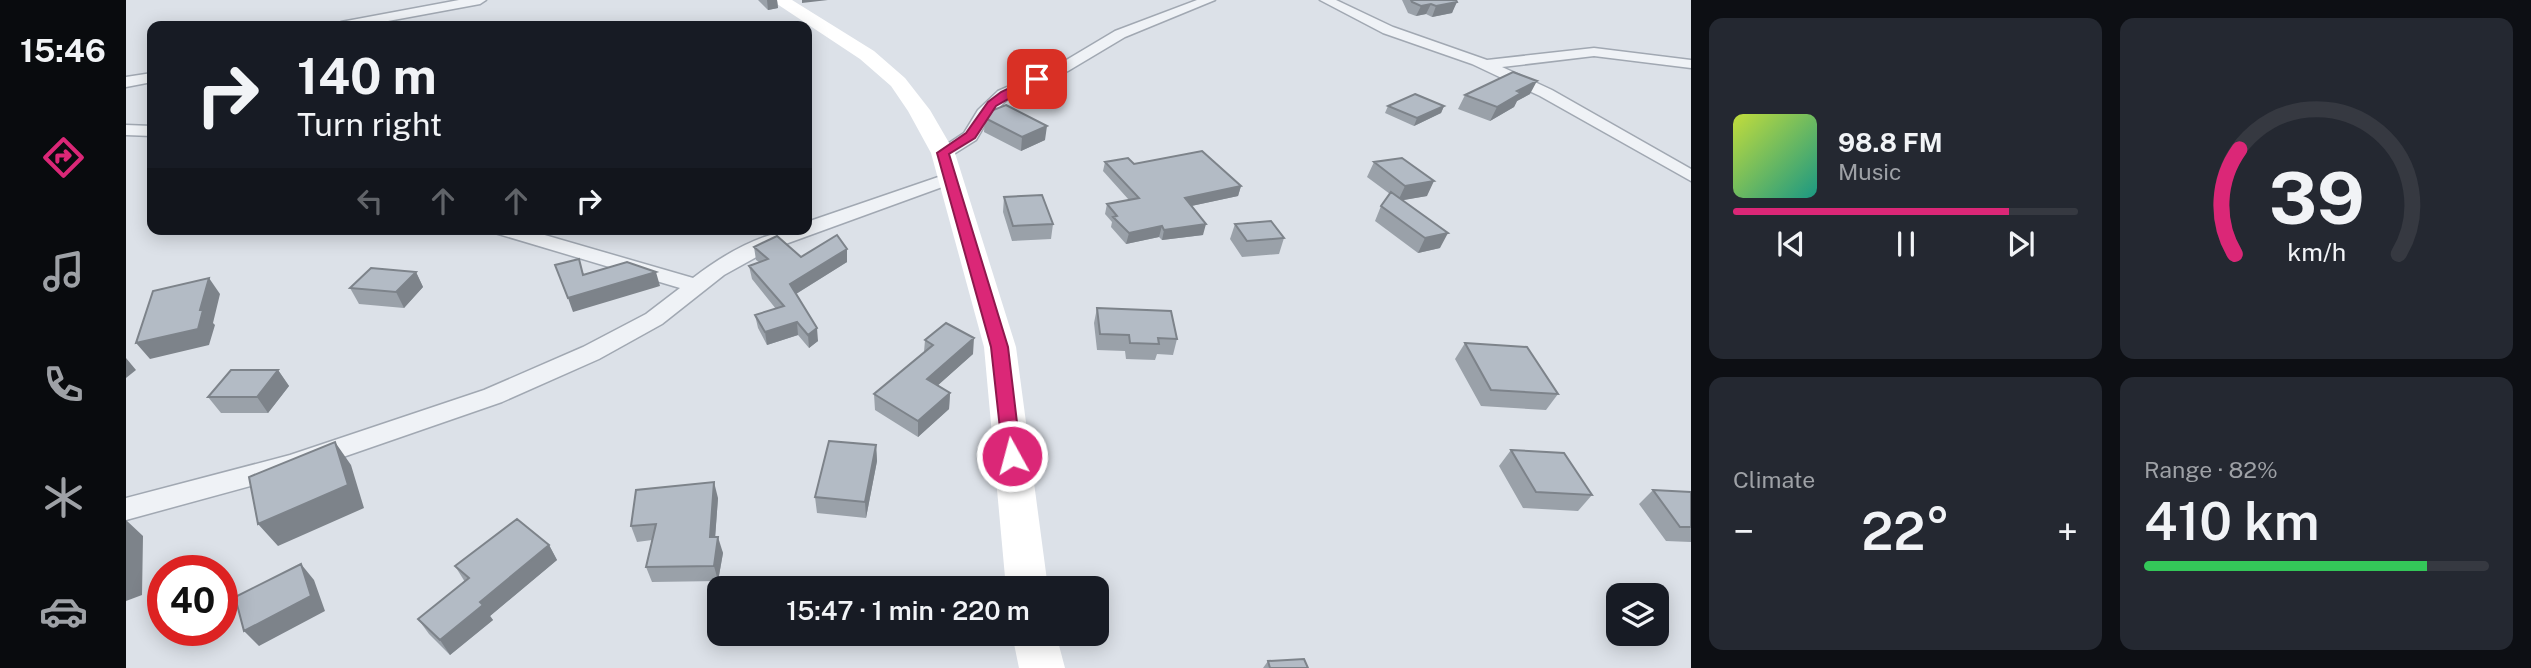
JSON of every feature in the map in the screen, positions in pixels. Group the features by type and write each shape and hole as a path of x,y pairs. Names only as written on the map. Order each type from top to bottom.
{"street":[{"path":"368,21 480,0"},
{"path":"780,0 867,55 898,82 919,110 947,165 1000,347 1026,576"},
{"path":"812,226 947,165 984,113 1004,94 1063,68 1120,34 1209,0"},
{"path":"1326,0 1388,30 1477,61 1546,93 1691,176"},
{"path":"1481,65 1606,52 1691,64"},
{"path":"126,82 147,79"},
{"path":"126,130 147,131"},
{"path":"522,235 695,286"},
{"path":"126,509 291,466 493,396 591,353 654,319 717,270 762,246 790,235"},
{"path":"1037,646 1042,668"}],"building":[{"path":"1411,0 1456,0 1457,2 1421,6"},
{"path":"1513,72 1537,81 1517,91 1521,93 1497,107 1465,95"},
{"path":"1415,94 1444,106 1417,118 1388,106"},
{"path":"1006,105 1047,126 1022,137 985,118 988,112"},
{"path":"1202,151 1241,186 1185,198 1206,224 1164,230 1162,226 1129,233 1113,217 1117,216 1107,204 1139,198 1105,162 1128,158 1134,164"},
{"path":"1402,158 1434,181 1405,186 1374,162"},
{"path":"1391,192 1448,233 1425,238 1381,206"},
{"path":"1042,195 1053,224 1013,226 1004,197"},
{"path":"1271,221 1284,238 1247,241 1235,224"},
{"path":"837,235 847,249 790,284 817,328 808,335 797,322 765,332 755,315 784,306 749,266 768,259 754,247 777,236 801,257"},
{"path":"579,259 583,275 627,262 656,272 568,298 555,265"},
{"path":"371,268 416,272 396,292 350,288"},
{"path":"209,278 198,329 136,343 153,291"},
{"path":"1097,308 1171,311 1177,339 1158,338 1159,344 1130,343 1129,335 1100,334"},
{"path":"946,323 974,338 927,379 950,393 918,421 874,394 933,345 925,340"},
{"path":"1465,343 1527,347 1558,394 1491,390"},
{"path":"231,370 278,370 257,397 208,397"},
{"path":"829,441 876,445 865,502 815,497"},
{"path":"335,442 348,485 258,524 249,477"},
{"path":"1511,450 1564,453 1592,495 1536,492"},
{"path":"714,482 710,537 718,537 714,566 646,567 656,524 631,526 636,490"},
{"path":"1653,490 1691,492 1691,527 1680,527"},
{"path":"517,519 549,545 480,602 483,605 440,640 418,619 469,578 455,566"},
{"path":"301,564 311,596 244,631 238,608 238,596"},
{"path":"1304,659 1308,668 1270,668 1268,661"}],"route":[{"path":"1012,456 1000,347 943,153 970,136 984,113 1004,94 1037,79"}]}
